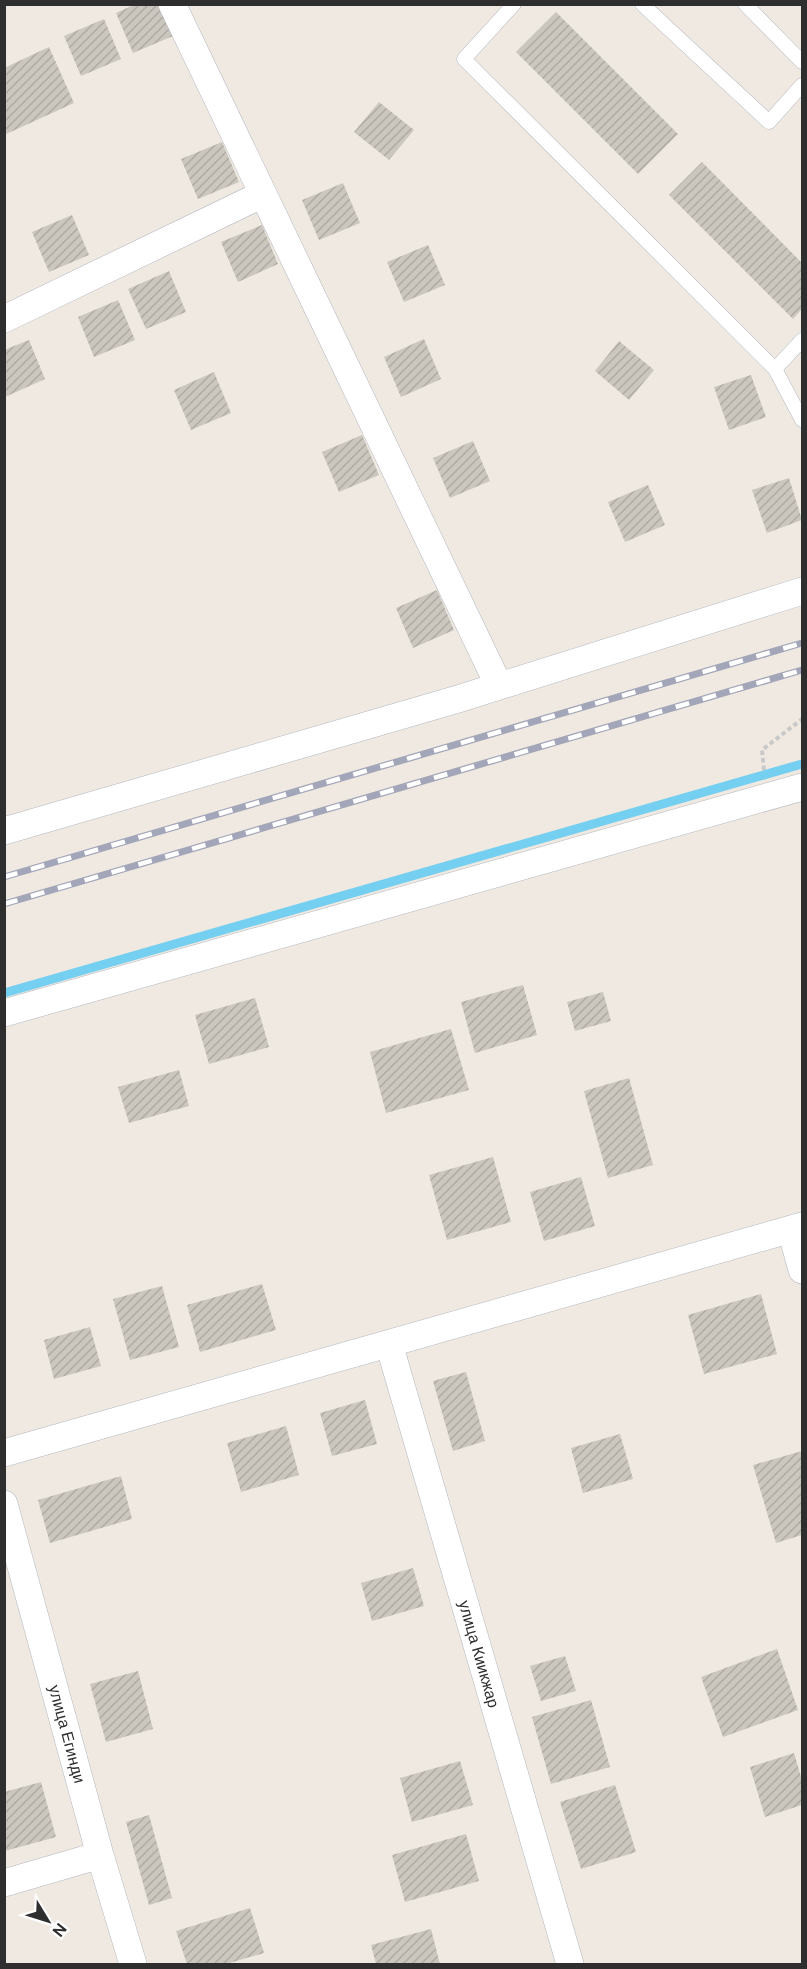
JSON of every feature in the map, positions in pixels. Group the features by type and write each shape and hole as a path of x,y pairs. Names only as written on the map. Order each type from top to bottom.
{"street":[{"path":"172,4 499,686"},
{"path":"4,319 263,194"},
{"path":"4,831 499,686 802,591"},
{"path":"4,1013 802,787"},
{"path":"4,1453 797,1228 802,1270"},
{"name":"улица Киикжар","path":"389,1344 570,1965"},
{"name":"улица Егинди","path":"4,1504 100,1855 133,1965"},
{"path":"4,1883 100,1855"}],"lane":[{"path":"514,4 464,59 775,369 802,420"},
{"path":"642,4 769,122 802,85"},
{"path":"745,4 802,62"},
{"path":"775,369 802,340"}],"path":[{"path":"765,798 762,750 802,719"}],"building":[{"path":"136,4 160,4 173,36 133,53 116,13"},
{"path":"556,12 678,134 638,174 516,52"},
{"path":"104,19 121,59 81,76 64,36"},
{"path":"49,47 74,103 4,135 4,68"},
{"path":"379,102 414,130 389,160 354,132"},
{"path":"222,142 239,182 198,199 181,159"},
{"path":"702,162 802,263 802,309 793,319 669,195"},
{"path":"343,183 360,223 319,240 302,200"},
{"path":"72,215 89,255 49,272 32,232"},
{"path":"262,225 278,264 238,282 221,242"},
{"path":"428,245 445,285 404,302 387,262"},
{"path":"169,271 186,312 146,329 128,289"},
{"path":"118,300 135,340 94,357 78,317"},
{"path":"424,339 441,379 401,397 384,357"},
{"path":"29,340 45,379 5,397 4,350"},
{"path":"619,341 654,370 629,400 595,371"},
{"path":"214,372 231,413 191,430 174,390"},
{"path":"751,375 766,417 729,430 714,387"},
{"path":"362,435 379,475 339,492 322,452"},
{"path":"473,441 490,481 450,498 433,458"},
{"path":"789,478 802,520 767,533 752,490"},
{"path":"648,485 665,525 625,542 608,502"},
{"path":"437,590 454,630 413,648 396,608"},
{"path":"523,985 537,1035 475,1053 461,1002"},
{"path":"603,992 611,1021 575,1031 567,1002"},
{"path":"255,998 269,1047 209,1064 195,1015"},
{"path":"451,1029 469,1090 386,1113 370,1052"},
{"path":"179,1070 189,1106 129,1123 118,1087"},
{"path":"629,1078 653,1165 608,1178 584,1091"},
{"path":"493,1157 511,1222 447,1240 429,1175"},
{"path":"581,1177 595,1226 544,1241 530,1192"},
{"path":"262,1284 276,1330 200,1352 187,1305"},
{"path":"162,1286 179,1347 130,1360 113,1299"},
{"path":"761,1294 777,1354 704,1374 688,1315"},
{"path":"90,1327 101,1366 54,1379 44,1340"},
{"path":"466,1372 485,1441 453,1451 433,1381"},
{"path":"365,1400 377,1444 332,1456 320,1413"},
{"path":"286,1426 299,1475 241,1492 227,1443"},
{"path":"620,1434 633,1479 583,1493 571,1448"},
{"path":"802,1451 802,1535 776,1543 753,1465"},
{"path":"121,1476 132,1519 50,1543 38,1500"},
{"path":"413,1568 424,1606 372,1621 361,1583"},
{"path":"777,1649 798,1710 723,1737 701,1677"},
{"path":"565,1656 576,1691 541,1701 530,1666"},
{"path":"138,1671 153,1729 106,1742 90,1684"},
{"path":"591,1700 610,1767 551,1784 532,1717"},
{"path":"794,1753 802,1780 802,1805 765,1817 750,1767"},
{"path":"460,1761 473,1805 412,1822 400,1778"},
{"path":"41,1782 56,1837 5,1851 4,1792"},
{"path":"615,1785 636,1852 581,1869 560,1802"},
{"path":"149,1815 172,1898 149,1905 126,1822"},
{"path":"466,1834 479,1881 405,1902 392,1855"},
{"path":"250,1908 264,1953 226,1964 187,1964 176,1931"},
{"path":"431,1929 440,1964 376,1964 371,1945"}],"waterway":[{"path":"4,993 802,764"}],"railway":[{"path":"4,877 802,643"},
{"path":"4,904 802,670"}]}
